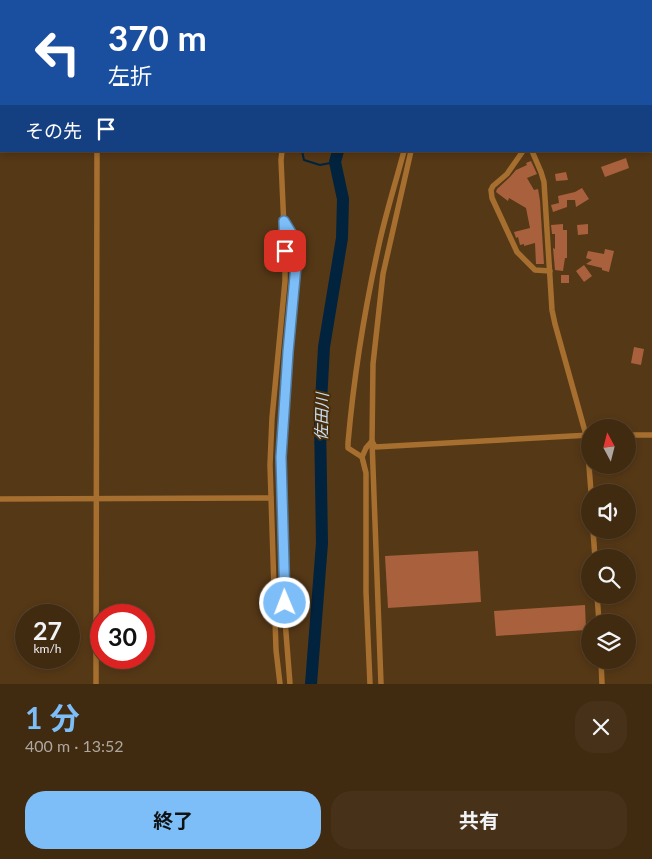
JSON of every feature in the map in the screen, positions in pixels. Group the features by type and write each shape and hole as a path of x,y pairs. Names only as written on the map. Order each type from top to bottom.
{"street":[{"path":"96,152 96,684"},
{"path":"280,684 276,650 270,465 272,418 285,281 282,152"},
{"path":"362,457 348,448 357,359 363,320 381,238 404,152"},
{"path":"381,684 372,441 373,364 383,274 411,152"},
{"path":"522,152 507,174 493,186 491,194 517,252 535,270 550,271"},
{"path":"532,152 544,182 552,310 583,419"},
{"path":"284,221 298,244 281,457 285,620 290,684"},
{"path":"372,441 375,447 581,435"},
{"path":"636,435 652,435"},
{"path":"370,684 366,592 366,473 362,457 372,441"},
{"path":"0,499 271,498"},
{"path":"601,669 602,684"}],"building":[{"path":"626,158 629,168 605,177 601,167"},
{"path":"531,161 537,174 527,178 534,190 538,189 544,264 536,264 535,243 524,246 524,244 520,245 518,237 516,238 514,232 530,228 526,208 509,198 508,201 496,192 516,170"},
{"path":"566,172 568,180 556,181 555,174"},
{"path":"582,188 589,199 576,207 575,200 567,200 567,207 553,212 551,205 559,203 558,196 575,192"},
{"path":"563,224 563,230 567,230 567,258 565,258 563,271 555,270 553,248 555,249 555,234 552,234 551,225"},
{"path":"588,224 588,234 578,235 577,225"},
{"path":"605,249 614,251 609,272 586,264 592,260 586,258 588,251 604,254"},
{"path":"584,265 592,276 584,282 576,271"},
{"path":"561,275 569,275 569,283 561,283"},
{"path":"634,347 644,349 641,365 631,363"},
{"path":"478,551 481,602 388,608 385,556"},
{"path":"585,605 585,614 581,614 581,630 496,636 494,611"}],"waterway":[{"path":"302,152 304,160 320,165 335,162"},
{"name":"佐田川","path":"311,684 322,543 320,420 324,347 342,238 343,199 335,162 338,152"}],"route":[{"path":"285,251 284,221 298,244 281,457 285,603"}]}
